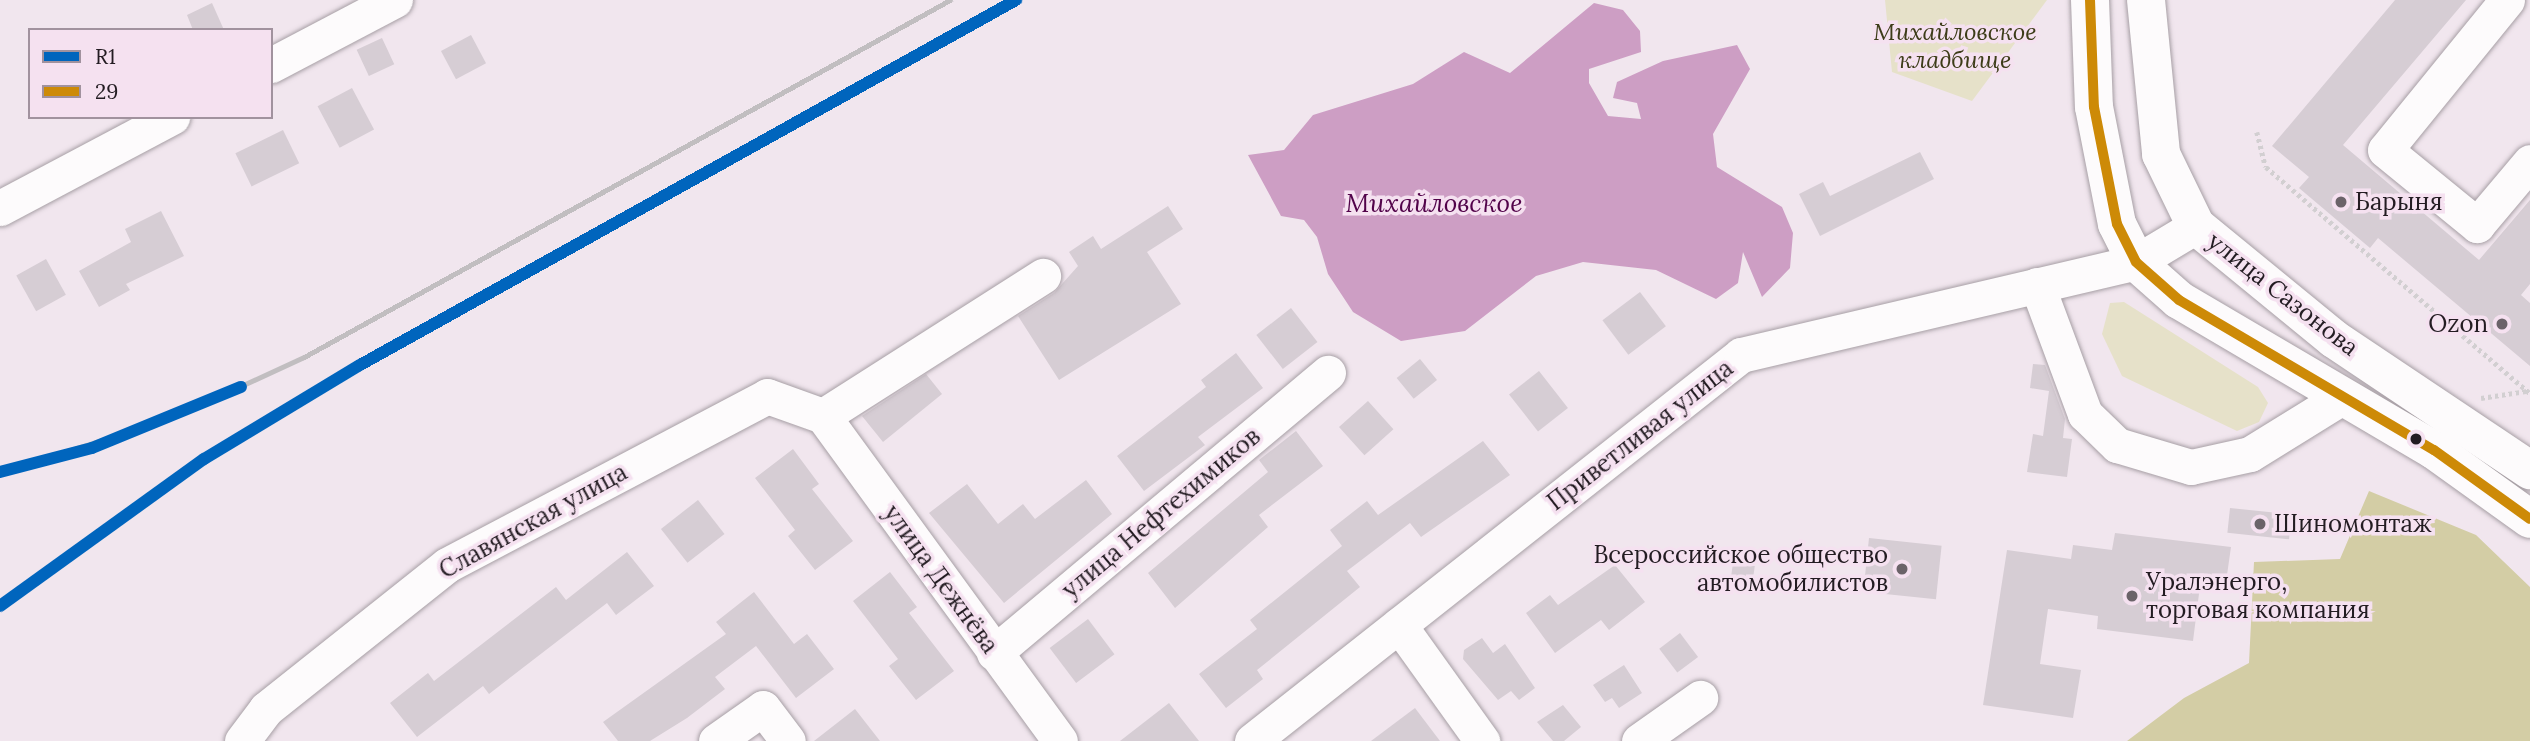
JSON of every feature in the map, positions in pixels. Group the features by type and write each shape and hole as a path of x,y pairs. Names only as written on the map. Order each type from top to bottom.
{"main road":[{"name":"улица Сазонова","path":"2090,0 2094,107 2117,224 2136,262 2179,300 2344,396 2491,487 2530,519"},
{"name":"улица Сазонова","path":"2146,0 2161,154 2196,226 2334,339 2520,461"}],"street":[{"path":"273,64 395,0"},
{"path":"2507,0 2385,149 2477,225 2530,162"},
{"path":"2524,0 2530,5"},
{"path":"0,208 168,119"},
{"name":"Приветливая улица","path":"1252,741 1741,355 2136,262 2196,226"},
{"path":"823,416 1043,276"},
{"path":"2036,285 2085,414 2117,445 2191,467 2250,454 2344,396"},
{"name":"улица Нефтехимиков","path":"993,653 1328,373"},
{"name":"Славянская улица","path":"242,741 266,709 447,565 767,396 823,416"},
{"name":"улица Дежнёва","path":"823,416 993,653 1060,741"},
{"path":"2491,487 2520,461"},
{"path":"1399,625 1482,741"},
{"path":"1639,741 1700,698"},
{"path":"716,741 763,708 788,741"}],"path":[{"path":"2257,132 2266,167 2529,392"},
{"path":"2469,400 2529,392"}],"green space":[{"name":"Михайловское кладбище","path":"1885,0 2047,0 1972,101 1892,72"},
{"path":"2124,302 2258,387 2268,403 2259,422 2237,431 2122,376 2102,334 2110,303"}],"shaded area":[{"path":"2369,491 2476,535 2530,587 2530,741 2127,741 2184,698 2249,663 2254,562 2340,559"}],"water":[{"name":"Михайловское","path":"1594,3 1623,10 1640,31 1641,52 1589,69 1589,83 1608,116 1641,119 1637,103 1613,98 1617,82 1663,61 1737,45 1750,69 1713,134 1717,167 1782,207 1793,233 1790,268 1762,297 1743,252 1738,283 1716,299 1656,270 1583,262 1536,276 1465,331 1401,341 1353,312 1328,274 1317,237 1304,220 1281,216 1248,155 1284,150 1313,115 1413,84 1464,52 1510,73"}],"building":[{"path":"2395,0 2466,0 2343,145 2479,260 2530,200 2530,284 2521,295 2530,303 2530,366 2378,238 2370,248 2299,188 2309,177 2272,146"},
{"path":"212,3 223,28 192,28 187,15"},
{"path":"471,35 486,63 456,79 441,51"},
{"path":"382,38 394,64 369,76 357,50"},
{"path":"352,88 374,129 340,148 318,106"},
{"path":"283,130 299,163 252,186 235,153"},
{"path":"1920,152 1934,179 1820,236 1799,194 1823,182 1830,196"},
{"path":"1168,206 1183,229 1147,252 1181,304 1059,380 1018,316 1054,293 1078,266 1069,252 1093,236 1101,249"},
{"path":"161,211 184,256 126,284 130,290 99,307 79,271 131,242 125,229"},
{"path":"46,259 66,295 36,311 16,275"},
{"path":"1640,292 1666,326 1628,355 1602,320"},
{"path":"1291,308 1317,342 1283,369 1256,335"},
{"path":"1236,353 1263,388 1198,437 1205,445 1144,491 1117,456 1206,387 1201,380"},
{"path":"1420,359 1437,380 1414,399 1397,378"},
{"path":"2033,364 2045,365 2065,419 2063,438 2072,439 2067,477 2027,472 2033,434 2043,436 2049,391 2030,388"},
{"path":"1539,371 1568,408 1538,431 1509,394"},
{"path":"926,374 942,394 883,442 862,416"},
{"path":"1368,401 1393,429 1364,455 1339,427"},
{"path":"1296,431 1323,466 1259,515 1268,527 1175,608 1148,573 1268,472 1259,460"},
{"path":"1483,441 1510,475 1421,537 1410,523 1347,571 1360,587 1257,670 1263,679 1226,708 1199,674 1257,629 1250,620 1342,546 1330,530 1367,501 1378,515"},
{"path":"793,449 819,484 812,489 853,541 815,570 788,536 795,530 755,478"},
{"path":"1086,480 1112,514 1004,603 929,513 967,484 998,524 1023,504 1035,519"},
{"path":"698,500 724,534 687,563 661,529"},
{"name":"Шиномонтаж","path":"2230,508 2292,514 2289,539 2227,533"},
{"path":"2115,533 2231,547 2226,582 2201,578 2193,641 2097,629 2098,616 2048,609 2040,664 2081,670 2073,718 1983,705 2007,550 2071,559 2073,545 2112,550"},
{"name":"Всероссийское общество автомобилистов","path":"1869,538 1942,546 1936,599 1863,592"},
{"path":"627,552 654,586 616,615 607,603 489,694 483,686 417,737 390,703 428,673 434,681 556,587 566,600"},
{"path":"1733,563 1755,566 1752,586 1730,583"},
{"path":"1615,565 1645,602 1609,630 1601,620 1555,653 1526,613 1550,595 1558,605"},
{"path":"890,572 917,607 909,613 954,671 916,700 889,666 898,659 853,601"},
{"path":"754,592 794,644 807,634 834,669 796,698 756,646 715,677 725,689 687,718 650,741 618,741 603,722 726,634 716,622"},
{"path":"1088,619 1114,654 1076,683 1050,648"},
{"path":"1680,633 1698,657 1677,673 1659,649"},
{"path":"1482,638 1493,653 1505,644 1535,688 1519,700 1511,691 1498,700 1463,659 1464,650"},
{"path":"1624,665 1642,693 1619,708 1612,698 1605,702 1593,685"},
{"path":"1169,703 1199,741 1120,741"},
{"path":"1563,705 1581,727 1564,741 1553,741 1537,722"},
{"path":"1415,708 1440,741 1371,741"},
{"path":"855,709 880,741 814,741"}],"railway":[{"path":"0,472 169,419 304,357 950,0"},
{"path":"0,606 204,459 360,365 1016,0"}],"transit line":[{"name":"R1","path":"0,606 204,459 360,365 1016,0"},
{"name":"29","path":"2090,0 2094,107 2117,224 2136,262 2179,300 2434,450 2530,519"},
{"name":"R1","path":"0,472 92,448 241,387"}],"place":[{"name":"Барыня","path":"2341,202"},
{"name":"Ozon","path":"2502,324"},
{"name":"Шиномонтаж","path":"2260,524"},
{"name":"Всероссийское общество автомобилистов","path":"1902,569"},
{"name":"Уралэнерго, торговая компания","path":"2132,596"}]}
